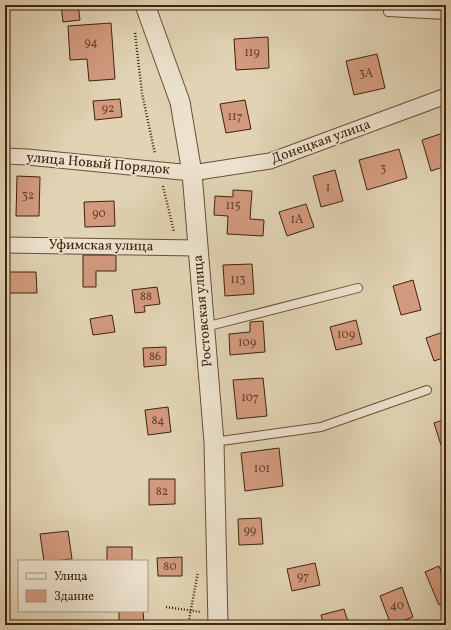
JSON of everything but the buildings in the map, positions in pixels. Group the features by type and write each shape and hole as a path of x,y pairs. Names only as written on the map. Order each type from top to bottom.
{"street":[{"name":"Ростовская улица","path":"145,5 180,102 192,173 214,442 218,620"},
{"name":"Донецкая улица","path":"192,173 270,161 446,96"},
{"name":"улица Новый Порядок","path":"5,156 192,173"},
{"name":"Уфимская улица","path":"5,245 197,248"}],"lane":[{"path":"388,12 446,15"},
{"path":"204,327 358,288"},
{"path":"214,442 321,427 427,390"}],"path":[{"path":"145,5 217,8"},
{"path":"135,29 142,93 178,247"},
{"path":"188,625 199,568"},
{"path":"166,606 190,610 218,620"}]}
